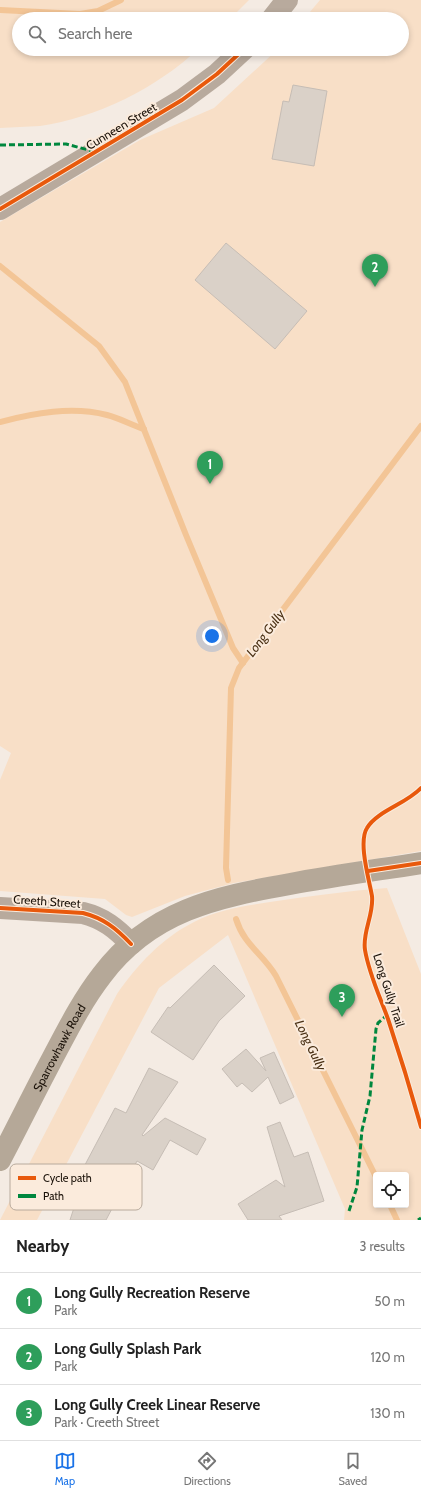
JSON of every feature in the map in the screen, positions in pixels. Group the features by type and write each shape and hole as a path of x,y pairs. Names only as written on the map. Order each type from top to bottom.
{"main road":[{"path":"131,944 173,916 208,902 280,886 421,862"},
{"name":"Sparrowhawk Road","path":"0,1160 78,1010 102,974 131,944"}],"street":[{"path":"278,12 287,0"},
{"name":"Cunneen Street","path":"0,209 182,100 217,74 236,56"},
{"name":"Creeth Street","path":"0,908 82,913 93,916 109,923 131,944"}],"shaded area":[{"path":"0,0 249,0 237,12 12,12 12,56 190,56 164,76 145,88 125,99 83,116 40,126 0,128"},
{"path":"320,0 421,0 421,851 234,883 185,896 132,917 126,915 105,899 0,891 0,780 11,753 0,746 0,222 140,140 214,108 270,56 409,56 409,12 310,12"},
{"path":"387,888 421,974 421,1220 344,1220 345,1209 228,935 159,988 66,1164 29,1164 117,994 151,953 182,928 212,914 241,907 285,900"},
{"path":"10,1201 10,1210 42,1210 37,1220 0,1220"}],"building":[{"path":"293,85 327,91 314,166 272,159 283,101 289,102"},
{"path":"226,243 307,311 275,349 195,280"},
{"path":"214,965 245,996 219,1021 193,1060 151,1032 168,1007 170,1008"},
{"path":"246,1049 266,1071 260,1058 274,1052 294,1097 280,1104 268,1077 252,1092 242,1083 237,1087 222,1069"},
{"path":"149,1068 178,1082 142,1135 143,1136 165,1118 206,1139 197,1155 170,1140 153,1170 137,1161 135,1164 85,1164 115,1108 126,1113"},
{"path":"280,1122 294,1157 308,1152 324,1201 279,1216 282,1220 248,1220 238,1204 276,1180 285,1187 267,1127"},
{"path":"73,1210 111,1210 106,1220 70,1220"}],"waterway":[{"path":"92,12 98,11 121,0"},
{"path":"0,10 40,12"},
{"path":"0,266 99,346 125,382 233,648 243,663"},
{"path":"0,422 40,413 80,411 107,415 144,429"},
{"name":"Long Gully","path":"228,880 226,868 231,688 239,668 421,426"},
{"name":"Long Gully","path":"236,919 244,936 276,976 374,1172"},
{"name":"Long Gully","path":"391,1208 397,1220"}],"marked path":[{"path":"0,145 66,144 96,152"},
{"path":"349,1211 357,1187 362,1130 370,1096 376,1029 378,1023 386,1016"}],"cycle path":[{"path":"0,209 182,100 217,74 236,56"},
{"name":"Long Gully Trail","path":"421,788 408,799 385,812 372,822 367,828 364,842 365,861 372,896 371,910 365,937 365,950 372,977 388,1019 421,1127"},
{"path":"368,871 421,863"},
{"path":"0,908 83,913 109,924 131,944"}],"place":[{"name":"Long Gully Splash Park","path":"375,287"},
{"name":"Long Gully Recreation Reserve","path":"210,484"},
{"name":"Long Gully Creek Linear Reserve","path":"342,1017"}]}
